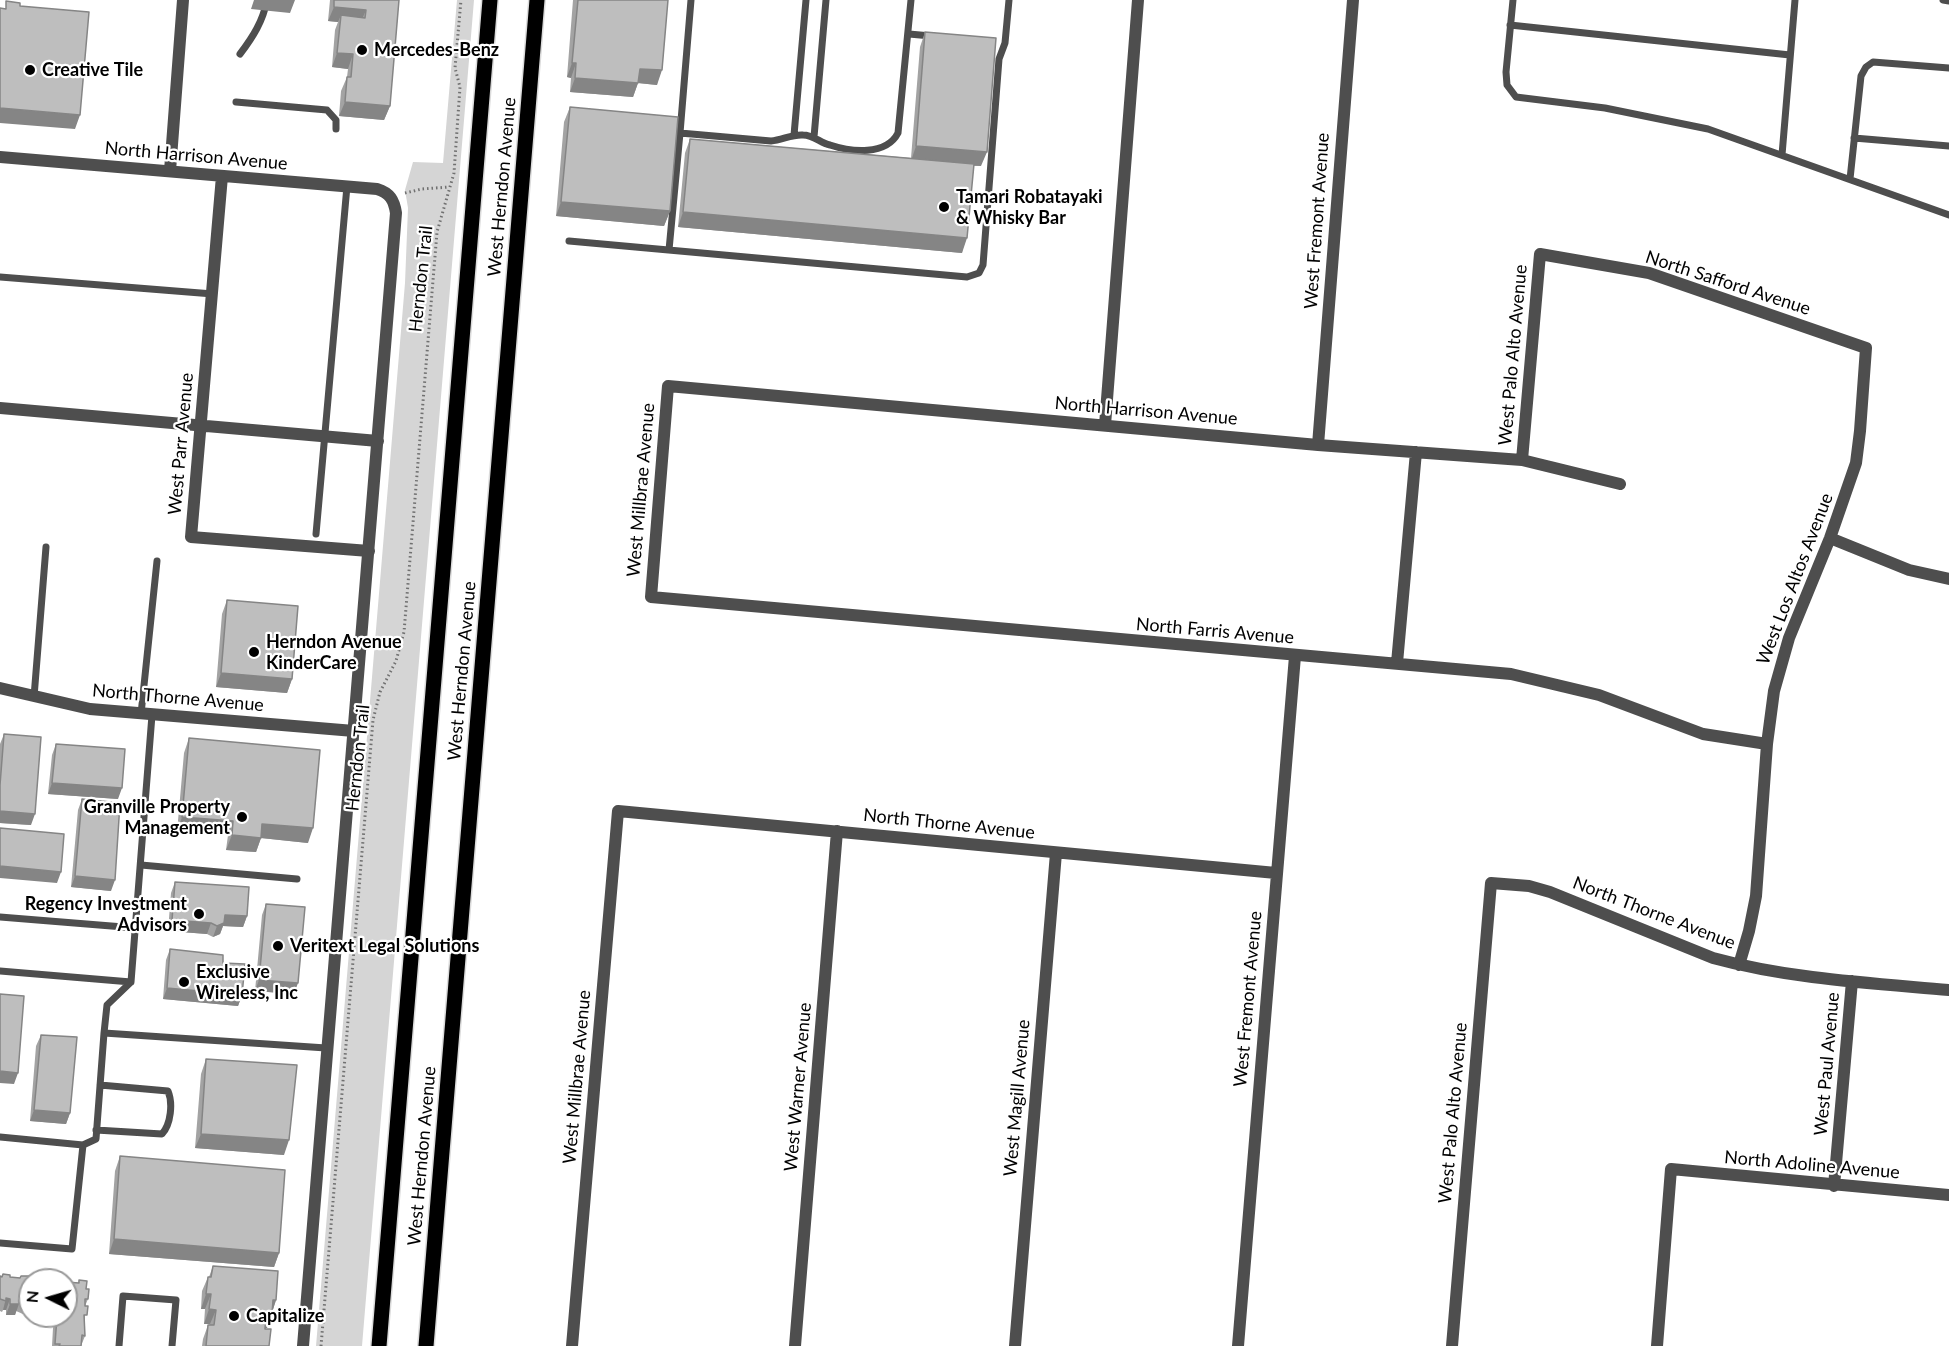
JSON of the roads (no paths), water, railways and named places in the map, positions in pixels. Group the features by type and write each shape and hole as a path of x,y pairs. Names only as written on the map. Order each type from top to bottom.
{"main road":[{"name":"West Herndon Avenue","path":"379,1346 490,0"},
{"name":"West Herndon Avenue","path":"426,1346 537,0"}],"street":[{"path":"170,171 183,0"},
{"path":"1105,425 1138,0"},
{"name":"West Fremont Avenue","path":"1318,445 1353,0"},
{"name":"North Harrison Avenue","path":"0,158 347,186 377,189 388,195 394,203 396,213 378,441"},
{"name":"West Parr Avenue","path":"222,176 191,537 369,551"},
{"name":"North Safford Avenue","path":"1540,254 1649,273 1866,348"},
{"name":"West Palo Alto Avenue","path":"1522,460 1540,254"},
{"name":"West Los Altos Avenue","path":"1739,965 1756,896 1767,744 1774,691 1780,664 1830,538 1856,463 1866,348"},
{"name":"North Harrison Avenue","path":"668,386 1318,445 1522,460 1620,484"},
{"name":"West Millbrae Avenue","path":"651,597 668,386"},
{"path":"0,408 378,441 303,1346"},
{"path":"1397,663 1416,452"},
{"path":"1830,538 1910,570 1949,579"},
{"name":"North Farris Avenue","path":"651,597 1511,674 1599,695 1703,734 1767,744"},
{"name":"West Fremont Avenue","path":"1238,1346 1295,656"},
{"name":"North Thorne Avenue","path":"0,688 90,709 354,731"},
{"name":"West Millbrae Avenue","path":"572,1346 618,811"},
{"name":"North Thorne Avenue","path":"618,811 1276,873"},
{"name":"West Warner Avenue","path":"795,1346 837,831"},
{"name":"West Magill Avenue","path":"1014,1346 1056,853"},
{"name":"West Palo Alto Avenue","path":"1452,1346 1491,883"},
{"name":"North Thorne Avenue","path":"1491,883 1529,886 1550,892 1713,958 1739,965 1778,973 1949,990"},
{"name":"West Paul Avenue","path":"1834,1186 1852,981"},
{"name":"North Adoline Avenue","path":"1657,1346 1671,1169 1949,1196"}],"lane":[{"path":"240,54 254,36 264,16 267,0"},
{"path":"669,250 692,0"},
{"path":"794,135 806,0"},
{"path":"814,137 826,0"},
{"path":"680,133 771,141 785,140 794,135 814,137 826,145 840,148 882,149 895,140 900,124 911,0"},
{"path":"569,241 967,277 979,273 983,265 999,59 1005,43 1009,0"},
{"path":"1513,0 1506,72 1507,86 1516,97 1605,108 1708,129 1949,215"},
{"path":"1782,155 1795,0"},
{"path":"1943,0 1949,1"},
{"path":"1510,25 1790,55"},
{"path":"909,34 942,37"},
{"path":"994,42 1005,43"},
{"path":"1850,179 1861,76 1866,67 1873,62 1949,68"},
{"path":"236,102 327,110 336,120 336,129"},
{"path":"1854,138 1949,146"},
{"path":"316,534 347,186"},
{"path":"0,277 213,294"},
{"path":"34,697 46,547"},
{"path":"0,1137 83,1145 96,1139 107,1005 131,982 141,865 147,714 157,561"},
{"path":"141,865 297,879"},
{"path":"0,917 136,928"},
{"path":"0,971 131,982"},
{"path":"104,1033 326,1048"},
{"path":"96,1130 162,1134 167,1128 171,1098 168,1091 100,1085"},
{"path":"0,1243 72,1249 83,1145"},
{"path":"119,1346 123,1296 176,1300 172,1346"}],"place":[{"name":"Mercedes-Benz","path":"362,50"},
{"name":"Creative Tile","path":"30,70"},
{"name":"Tamari Robatayaki & Whisky Bar","path":"944,207"},
{"name":"Herndon Avenue KinderCare","path":"254,652"},
{"name":"Granville Property Management","path":"242,817"},
{"name":"Regency Investment Advisors","path":"199,914"},
{"name":"Veritext Legal Solutions","path":"278,946"},
{"name":"Exclusive Wireless, Inc","path":"184,982"},
{"name":"Capitalize","path":"234,1316"}]}
